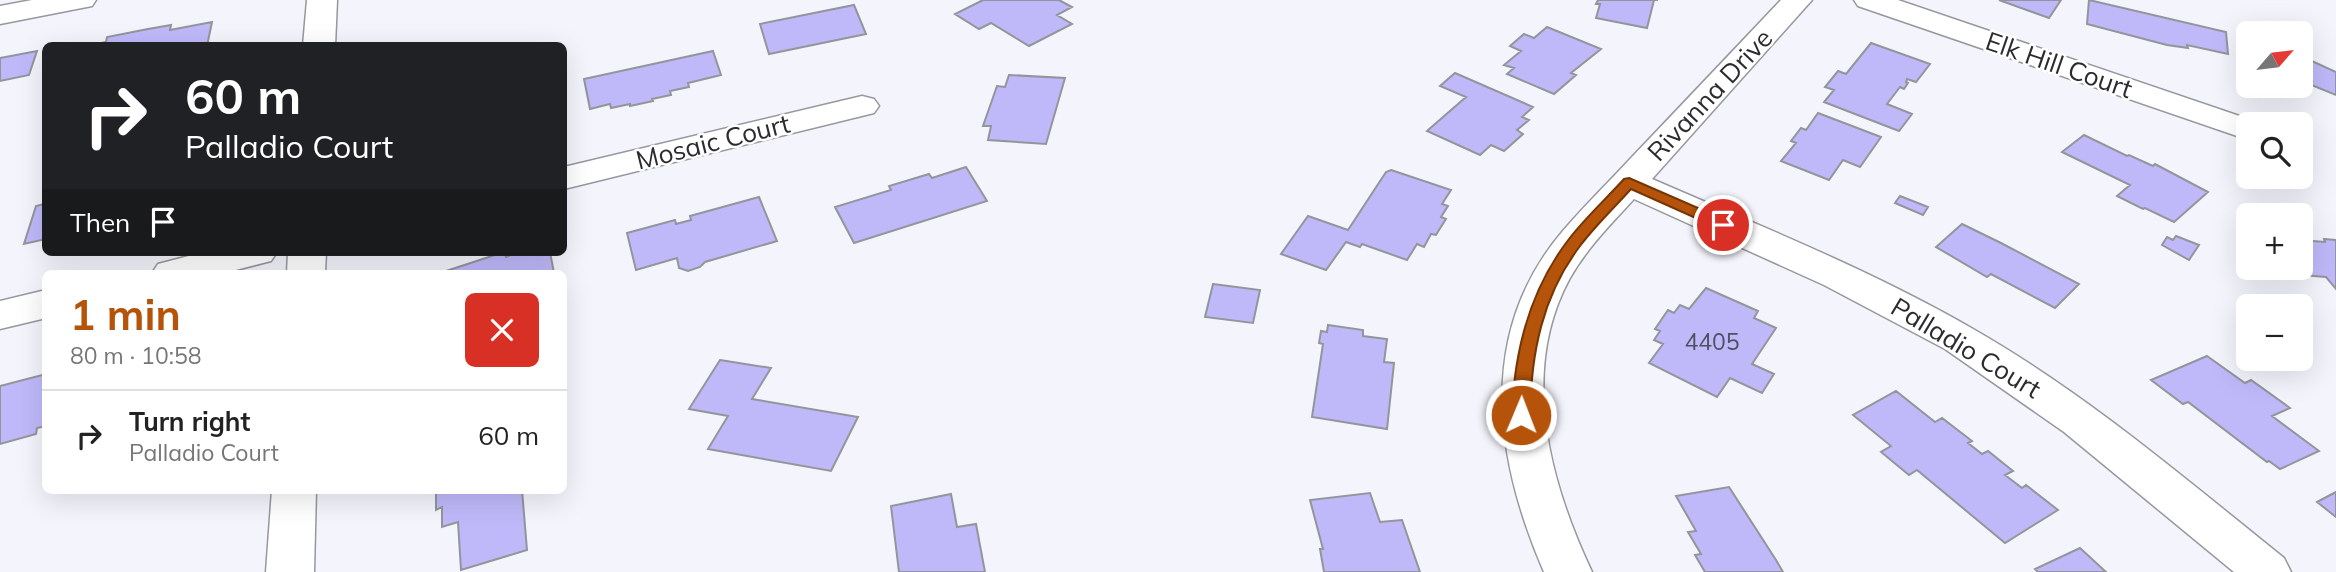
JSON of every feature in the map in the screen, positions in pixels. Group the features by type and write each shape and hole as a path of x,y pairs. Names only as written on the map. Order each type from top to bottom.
{"street":[{"path":"0,15 81,0"},
{"path":"319,42 322,0"},
{"name":"Rivanna Drive","path":"1568,572 1532,479 1521,415 1522,376 1528,338 1547,286 1574,242 1797,0"},
{"name":"Elk Hill Court","path":"1869,0 2236,125"},
{"name":"Mosaic Court","path":"567,177 862,106"},
{"name":"Palladio Court","path":"1629,183 1794,256 1902,308 1960,340 2019,376 2105,440 2267,572"},
{"path":"183,270 241,256"},
{"path":"0,315 42,305"},
{"path":"290,572 294,494"}],"building":[{"path":"983,0 1059,0 1072,7 1057,15 1072,24 1029,46 991,23 979,29 955,14"},
{"path":"1598,0 1654,0 1647,28 1596,18 1600,4 1596,4"},
{"path":"1999,0 2061,0 2049,18"},
{"path":"2089,0 2226,32 2228,54 2187,45 2188,48 2167,45 2087,24"},
{"path":"854,5 866,34 769,54 760,24"},
{"path":"212,22 208,42 106,42 107,37 171,25 170,30"},
{"path":"1547,27 1601,49 1571,73 1576,75 1554,94 1507,74 1514,68 1504,65 1521,51 1510,46 1524,34 1534,38"},
{"path":"1871,43 1930,64 1916,82 1907,79 1908,83 1904,89 1900,87 1887,104 1912,114 1899,131 1824,102 1834,90 1825,87 1838,71 1846,74"},
{"path":"37,51 29,75 0,81 0,58"},
{"path":"713,51 721,75 688,83 689,87 670,91 671,95 652,99 653,101 611,108 610,104 590,109 584,79"},
{"path":"2314,62 2336,72 2336,95 2314,86"},
{"path":"1455,73 1533,107 1522,117 1529,120 1517,130 1523,134 1504,151 1491,145 1480,155 1427,131 1466,97 1440,86"},
{"path":"1009,75 1065,78 1046,144 988,140 991,126 983,126 997,86 1005,87"},
{"path":"1818,113 1881,137 1860,167 1843,160 1829,180 1781,161 1796,143 1791,141 1801,128 1806,130"},
{"path":"2084,135 2127,156 2153,166 2155,164 2208,192 2174,222 2143,209 2117,196 2130,185 2062,152"},
{"path":"966,167 987,201 854,243 835,207 891,190 889,186 929,174 932,178"},
{"path":"1391,170 1451,190 1442,204 1448,206 1441,217 1446,219 1436,235 1431,234 1424,247 1417,244 1407,260 1362,244 1360,247 1346,242 1326,270 1281,254 1308,216 1348,230 1386,172"},
{"path":"1900,196 1928,207 1923,215 1895,203"},
{"path":"759,197 777,241 705,262 688,271 679,268 677,258 636,270 627,233 675,220 676,224 691,220 690,216"},
{"path":"42,204 42,240 24,244 36,206"},
{"path":"1962,224 2079,284 2055,308 1991,274 1987,277 1936,247"},
{"path":"2176,236 2199,245 2189,260 2162,245 2167,237 2173,240"},
{"path":"2324,239 2336,240 2336,289 2326,277 2313,276 2313,241 2325,242"},
{"path":"492,256 551,256 553,270 449,270"},
{"path":"1213,284 1260,290 1253,323 1205,317"},
{"path":"1706,288 1758,311 1754,318 1776,328 1752,364 1774,374 1762,393 1730,378 1717,397 1649,363 1663,344 1654,340 1660,331 1655,329 1668,310 1674,313 1680,305 1689,309"},
{"path":"1328,325 1363,330 1363,336 1387,339 1384,362 1394,363 1387,429 1312,417 1323,344 1319,343 1321,331 1327,332"},
{"path":"2207,356 2245,383 2251,380 2290,408 2272,416 2319,451 2280,469 2188,402 2183,404 2151,380"},
{"path":"720,360 771,368 752,399 858,417 831,471 708,449 728,416 689,409"},
{"path":"42,375 42,427 37,428 36,434 0,444 0,386"},
{"path":"1896,391 1935,422 1942,418 1972,441 1968,443 1982,454 1988,451 2013,471 2005,475 2022,488 2026,485 2058,510 2005,543 1917,470 1909,475 1881,452 1891,446 1853,415"},
{"path":"1729,487 1783,572 1705,572 1695,555 1701,554 1688,532 1696,531 1676,496"},
{"path":"2336,492 2336,517 2317,502"},
{"path":"1370,493 1380,522 1402,520 1420,572 1324,572 1320,549 1323,549 1310,500"},
{"path":"436,494 522,494 527,550 461,570 458,522 442,527 442,507 436,510"},
{"path":"951,494 957,527 976,524 985,572 899,572 891,506"},
{"path":"2080,548 2106,572 2038,572 2035,569"}],"route":[{"path":"1521,415 1522,376 1528,338 1547,286 1574,242 1629,183 1723,225"}]}
